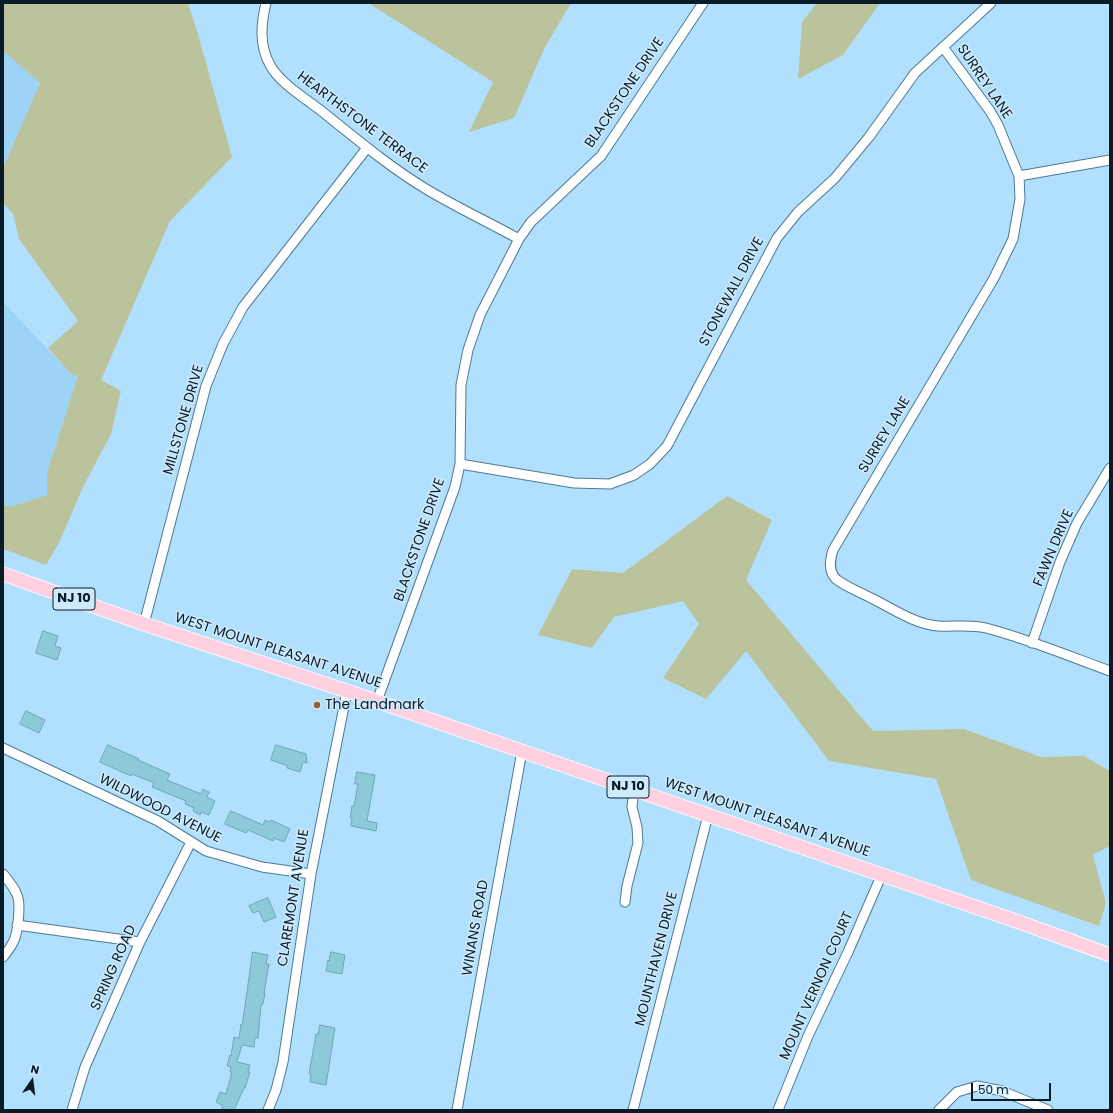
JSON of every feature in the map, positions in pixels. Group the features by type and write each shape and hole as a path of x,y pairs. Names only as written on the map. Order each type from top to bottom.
{"main road":[{"name":"WEST MOUNT PLEASANT AVENUE","path":"3,574 144,624 377,701 882,874 1110,955"}],"street":[{"name":"HEARTHSTONE TERRACE","path":"266,3 261,34 264,52 270,65 278,76 385,162 426,189 519,239"},
{"name":"BLACKSTONE DRIVE","path":"377,701 455,487 460,464 461,385 468,350 480,315 519,239 532,222 601,156 703,3"},
{"name":"STONEWALL DRIVE","path":"460,464 574,483 610,484 634,475 650,464 667,446 777,238 798,212 836,178 869,137 915,73 991,3"},
{"name":"SURREY LANE","path":"943,47 990,110 998,125 1019,176 1020,199 1013,239 994,278 833,550 829,561 831,570 836,578 854,589 917,621 937,626 970,626 985,628 1110,671"},
{"name":"MILLSTONE DRIVE","path":"144,624 206,386 223,344 243,307 367,148"},
{"path":"1019,176 1110,160"},
{"name":"FAWN DRIVE","path":"1032,643 1063,555 1077,524 1110,468"},
{"name":"CLAREMONT AVENUE","path":"268,1110 276,1090 283,1062 311,874 347,691"},
{"name":"WILDWOOD AVENUE","path":"3,748 158,821 206,850 262,867 311,874"},
{"name":"WINANS ROAD","path":"457,1110 522,751"},
{"path":"625,902 627,886 638,843 632,807 634,789"},
{"name":"MOUNTHAVEN DRIVE","path":"633,1110 708,815"},
{"name":"SPRING ROAD","path":"72,1110 85,1067 140,942 191,842"},
{"path":"3,874 18,896 19,912 15,937 9,950 3,957"},
{"name":"MOUNT VERNON COURT","path":"778,1110 808,1036 848,952 882,874"},
{"path":"17,924 140,942"},
{"path":"939,1110 957,1092 977,1086 1002,1091 1048,1110"}],"shaded area":[{"path":"3,51 40,83 3,168"},
{"path":"3,302 72,375 78,376 47,473 47,495 10,507 3,504"}],"green space":[{"path":"3,3 188,3 232,157 170,221 101,380 121,391 111,434 83,487 59,543 46,565 3,549 3,504 10,507 47,495 47,473 78,376 72,375 48,348 78,321 19,239 13,214 3,203 3,168 40,83 3,51"},
{"path":"571,3 544,49 514,118 469,132 493,82 370,4"},
{"path":"817,3 880,3 843,55 798,79 802,22"},
{"path":"727,496 772,520 746,580 873,731 964,729 1041,757 1084,756 1110,771 1110,846 1093,855 1106,903 1099,926 971,880 936,779 829,761 746,651 706,699 663,678 699,624 683,601 614,617 592,648 538,635 572,569 623,573"}],"building":[{"path":"43,631 58,636 55,646 61,648 57,660 36,653"},
{"path":"26,711 45,720 39,733 20,724"},
{"path":"108,745 170,774 167,780 201,794 203,789 209,792 207,797 215,801 209,815 201,812 200,815 193,811 194,808 185,804 186,801 152,787 154,783 132,774 131,776 100,762"},
{"path":"276,745 306,754 307,763 303,762 300,772 287,768 288,766 271,760"},
{"path":"357,772 375,775 367,821 377,823 376,831 351,826 352,818 350,818 352,806 354,806 358,784 355,784"},
{"path":"231,811 263,825 265,820 269,822 271,820 290,829 284,842 274,838 273,841 248,830 246,833 225,824"},
{"path":"268,898 276,917 264,922 259,911 253,913 249,906"},
{"path":"253,952 268,955 266,964 269,964 263,1004 261,1005 258,1038 255,1038 254,1047 242,1045 237,1062 250,1065 248,1072 250,1072 245,1088 234,1110 221,1110 223,1106 216,1102 220,1092 226,1094 232,1072 230,1072 231,1067 227,1066 230,1055 231,1056 234,1037 239,1038"},
{"path":"331,952 345,955 342,974 326,971"},
{"path":"320,1025 335,1028 326,1085 310,1082 311,1074 309,1074 316,1034 318,1034"}],"place":[{"name":"The Landmark","path":"317,705"}]}
